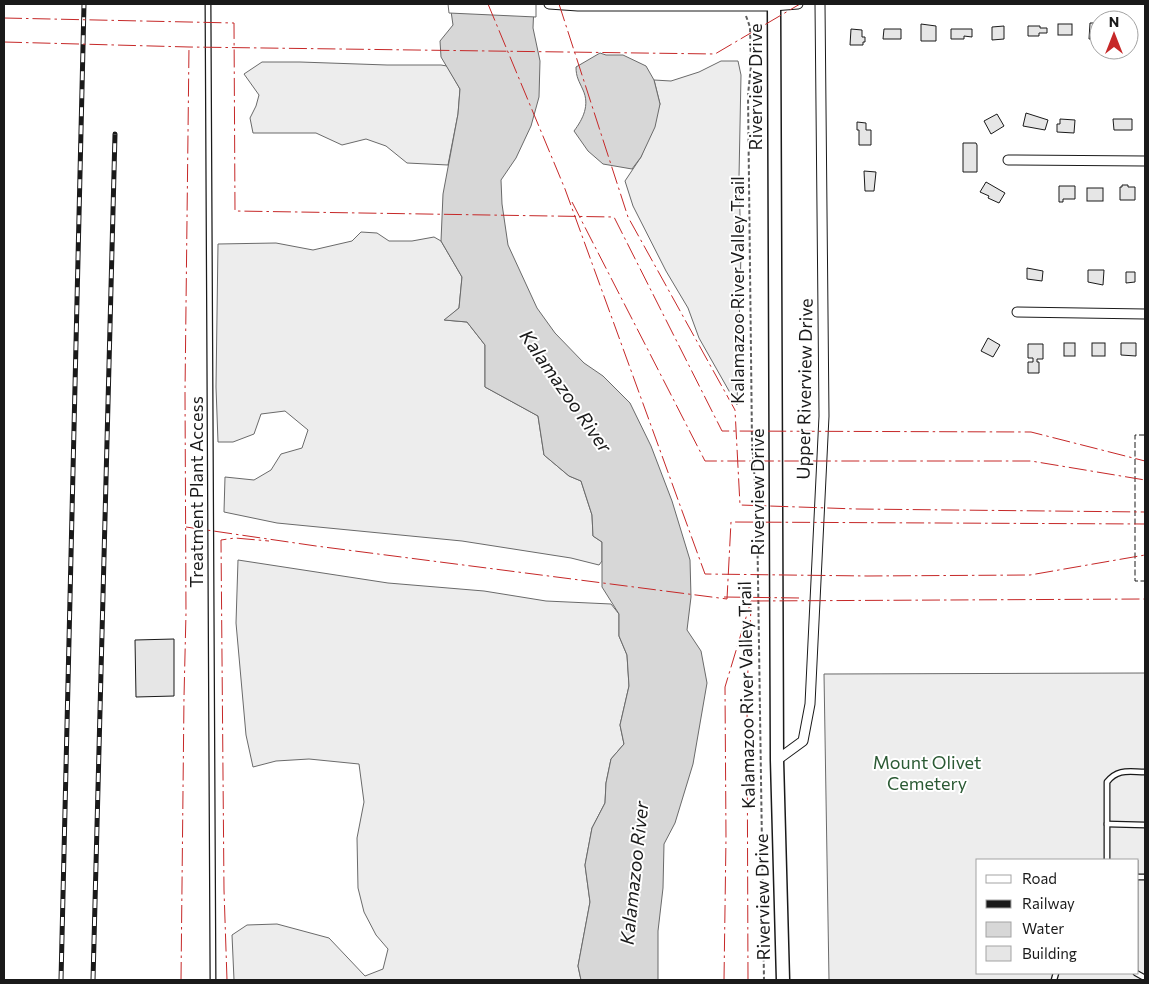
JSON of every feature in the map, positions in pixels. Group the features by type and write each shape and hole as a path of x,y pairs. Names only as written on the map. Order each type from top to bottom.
{"street":[{"path":"549,4 798,4"},
{"name":"Upper Riverview Drive","path":"777,760 803,742 810,704 824,416 820,4"},
{"name":"Riverview Drive","path":"773,5 777,760 783,980"},
{"path":"1008,160 1145,161"},
{"path":"1017,312 1145,314"}],"lane":[{"name":"Treatment Plant Access","path":"208,4 213,980"},
{"path":"1107,859 1107,782 1112,775 1121,772 1145,772"},
{"path":"1107,824 1145,825"}],"path":[{"name":"Kalamazoo River Valley Trail","path":"747,20 750,28 748,94 751,412 757,512 764,980"}],"shaded area":[{"path":"721,61 738,61 741,75 739,177 741,253 737,405 699,338 688,308 666,271 633,206 625,181 641,157 660,104 654,80 671,81 699,72"},
{"path":"262,62 447,66 460,89 458,114 448,165 407,163 386,146 366,139 342,145 316,133 253,133 250,118 259,95 244,74"},
{"path":"361,232 377,233 389,241 412,241 434,237 441,241 462,277 459,308 445,320 467,322 485,345 485,387 538,416 544,455 569,476 581,481 592,515 593,536 602,542 602,561 599,565 571,558 462,541 277,523 224,512 225,477 254,480 271,470 281,454 302,448 308,430 285,411 261,414 254,434 233,442 218,442 216,387 218,244 276,243 313,250 352,241"},
{"path":"238,560 388,583 484,591 546,601 611,604 619,614 619,636 627,655 629,686 620,725 624,744 611,759 606,783 605,803 592,828 585,865 590,902 578,966 581,980 234,980 232,935 247,925 277,924 329,938 365,976 383,969 388,949 376,935 364,912 358,888 357,838 364,802 359,764 309,759 276,761 253,767 246,735 236,623"},
{"name":"Mount Olivet Cemetery","path":"1145,673 1145,980 829,980 824,674"}],"water":[{"name":"Kalamazoo River","path":"450,4 534,4 533,28 540,61 539,97 531,126 516,158 501,180 502,204 508,245 537,308 555,333 584,363 603,376 630,403 651,446 672,501 690,560 691,597 687,630 701,651 707,683 693,764 675,823 664,844 663,888 658,931 658,980 581,980 578,966 590,902 585,865 592,828 605,803 606,783 611,759 624,744 620,725 629,686 627,655 619,636 619,614 602,587 602,542 593,536 592,515 581,481 569,476 544,455 538,416 485,387 485,345 467,322 444,320 459,308 462,277 441,241 443,194 458,114 460,89 441,57 440,41 453,25"},
{"path":"600,53 623,55 646,66 654,80 660,104 655,127 641,157 632,169 603,164 588,151 574,131 583,117 586,106 585,96 577,76 576,67"}],"pier":[{"path":"448,4 536,4 536,17 449,13"}],"building":[{"path":"921,24 936,26 936,41 921,41"},
{"path":"1058,24 1072,24 1072,35 1058,35"},
{"path":"1004,26 1004,39 992,40 992,27"},
{"path":"1028,26 1047,28 1047,33 1039,33 1039,36 1028,36"},
{"path":"851,29 862,30 862,37 865,37 863,45 850,45"},
{"path":"884,29 901,29 901,39 883,39"},
{"path":"951,29 972,29 972,37 964,36 964,39 951,39"},
{"path":"1026,113 1048,120 1045,130 1023,126"},
{"path":"997,114 1004,126 991,134 984,121"},
{"path":"1060,119 1075,120 1074,133 1057,132 1057,124 1060,124"},
{"path":"1113,119 1132,119 1132,130 1114,130"},
{"path":"857,122 866,123 866,130 871,130 871,145 859,145"},
{"path":"963,143 976,143 977,145 977,172 963,172"},
{"path":"864,171 876,172 874,191 865,191"},
{"path":"986,182 1005,193 999,203 980,192"},
{"path":"1122,185 1135,187 1135,200 1120,200 1120,187"},
{"path":"1059,186 1075,186 1075,199 1063,199 1063,202 1059,202"},
{"path":"1087,188 1103,188 1103,201 1087,201"},
{"path":"1027,268 1043,271 1042,281 1027,279"},
{"path":"1088,270 1104,270 1103,285 1088,282"},
{"path":"1126,272 1135,272 1135,282 1126,283"},
{"path":"988,338 1000,345 993,357 981,351"},
{"path":"1064,343 1075,343 1075,356 1064,356"},
{"path":"1092,343 1105,343 1105,356 1092,356"},
{"path":"1121,343 1136,343 1136,356 1121,355"},
{"path":"1028,344 1043,344 1043,359 1037,359 1037,362 1039,362 1039,373 1028,373 1028,362 1033,362 1033,358 1028,358"},
{"path":"174,639 174,696 136,697 135,640"}],"railway":[{"path":"61,980 84,4"},
{"path":"93,980 115,134"}],"fence":[{"path":"1145,435 1135,435 1135,581 1145,581"}],"power":[{"path":"488,4 565,189 705,574 867,576 1030,575 1145,555"},
{"path":"559,4 628,217 735,410 740,505 857,509 1145,512"},
{"path":"4,42 189,47 715,54 800,4"},
{"path":"4,18 234,23 235,211 614,217 722,431 1031,432 1145,461"},
{"path":"181,980 186,613 185,393 189,47"},
{"path":"572,202 705,461 1031,461 1145,480"},
{"path":"186,527 316,546 727,599 731,522 1145,524"},
{"path":"227,980 224,890 221,540 235,538 269,541"},
{"path":"724,597 799,598"},
{"path":"751,601 1145,599"},
{"path":"724,980 726,838 725,687 751,601"},
{"path":"748,980 747,690 751,608"}]}
